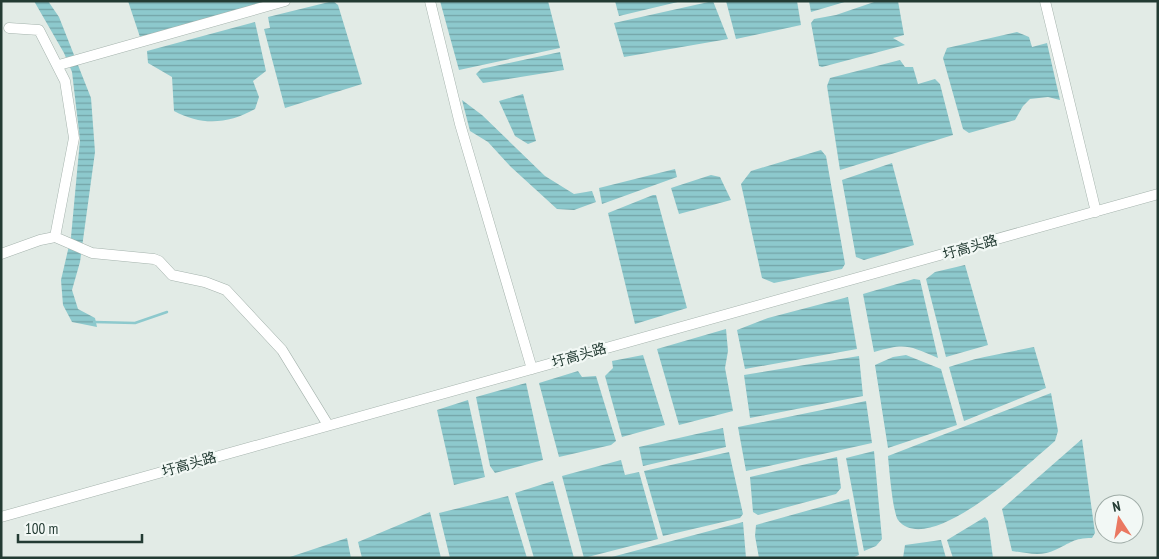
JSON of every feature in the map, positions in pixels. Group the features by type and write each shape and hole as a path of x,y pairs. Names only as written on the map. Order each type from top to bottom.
{"street":[{"path":"62,64 285,1"},
{"path":"430,1 463,133 532,369"},
{"path":"1045,1 1096,212"},
{"path":"9,28 39,30 62,64 74,138 55,237"},
{"name":"圩高头路","path":"1,517 1158,194"},
{"path":"1,254 40,240 55,237 86,251 154,259 159,261 172,275 205,282 226,290 282,350 328,425"}],"water":[{"path":"34,1 48,1 59,17 91,98 95,152 80,262 72,290 78,309 95,318 97,327 72,322 63,305 61,280 71,237 80,140 72,72 64,53"},
{"path":"128,1 272,1 140,37"},
{"path":"333,1 338,5 362,84 285,108 264,29 270,28 268,17"},
{"path":"440,1 548,1 560,48 459,70"},
{"path":"615,1 682,1 619,16"},
{"path":"713,1 728,39 624,57 614,23"},
{"path":"726,1 797,1 801,25 736,39"},
{"path":"809,1 848,1 811,12"},
{"path":"877,1 898,1 904,35 893,38 905,45 822,67 819,66 811,23 814,19 836,15"},
{"path":"255,22 266,71 253,81 259,97 255,109 235,118 215,121 195,119 174,111 172,77 148,63 147,51"},
{"path":"1017,32 1029,37 1032,47 1047,43 1060,100 1048,97 1030,99 1023,106 1015,120 969,133 963,129 943,58 947,48"},
{"path":"560,52 564,70 483,83 476,74 481,69"},
{"path":"900,60 905,67 913,67 918,84 935,79 940,84 953,135 840,170 827,86 830,78"},
{"path":"523,94 536,141 528,144 515,136 499,101"},
{"path":"462,100 482,115 545,176 574,194 592,191 596,202 574,210 557,209 511,167 488,142 470,131"},
{"path":"821,150 826,156 845,264 842,269 774,283 762,278 741,184 751,171"},
{"path":"892,163 914,245 864,260 856,257 842,180"},
{"path":"675,169 677,177 602,204 599,188"},
{"path":"711,175 720,177 731,200 679,214 671,188"},
{"path":"656,195 687,308 635,324 608,213"},
{"path":"965,265 988,345 946,357 926,279 935,272"},
{"path":"914,279 920,280 938,358 920,350 906,347 893,347 874,352 863,294"},
{"path":"848,297 857,349 745,369 737,330 768,318"},
{"path":"726,329 728,351 725,368 733,411 679,425 657,349"},
{"path":"1034,347 1046,388 964,421 949,367"},
{"path":"643,355 665,425 622,437 605,376 613,368 612,361"},
{"path":"906,355 941,369 957,425 888,448 875,365 893,357"},
{"path":"859,356 863,396 750,418 744,375"},
{"path":"578,371 582,377 596,376 616,441 611,445 559,457 539,383"},
{"path":"526,383 543,460 495,473 490,466 476,397"},
{"path":"1051,393 1058,431 1055,441 1003,486 955,518 932,527 913,529 898,520 893,500 888,456"},
{"path":"468,400 485,477 454,485 437,410"},
{"path":"866,401 872,443 746,471 738,427"},
{"path":"723,428 726,447 643,466 639,447"},
{"path":"1082,439 1094,526 1092,538 1076,540 1045,553 1034,554 1012,551 1002,509"},
{"path":"874,451 882,539 876,546 864,551 846,458"},
{"path":"729,452 743,514 740,518 663,536 644,471"},
{"path":"837,457 841,488 836,494 758,515 753,512 750,477"},
{"path":"621,460 625,475 639,472 658,539 584,558 562,476"},
{"path":"553,481 574,558 534,558 515,493"},
{"path":"508,496 527,558 450,558 439,513"},
{"path":"849,499 859,555 852,558 759,558 755,536 756,525"},
{"path":"430,512 441,558 362,558 358,542"},
{"path":"985,517 988,521 993,558 953,558 947,540"},
{"path":"743,522 746,558 608,558"},
{"path":"347,538 351,558 287,558"},
{"path":"941,540 946,558 903,558 905,545"}],"waterway":[{"path":"94,322 135,323 167,312"}]}
